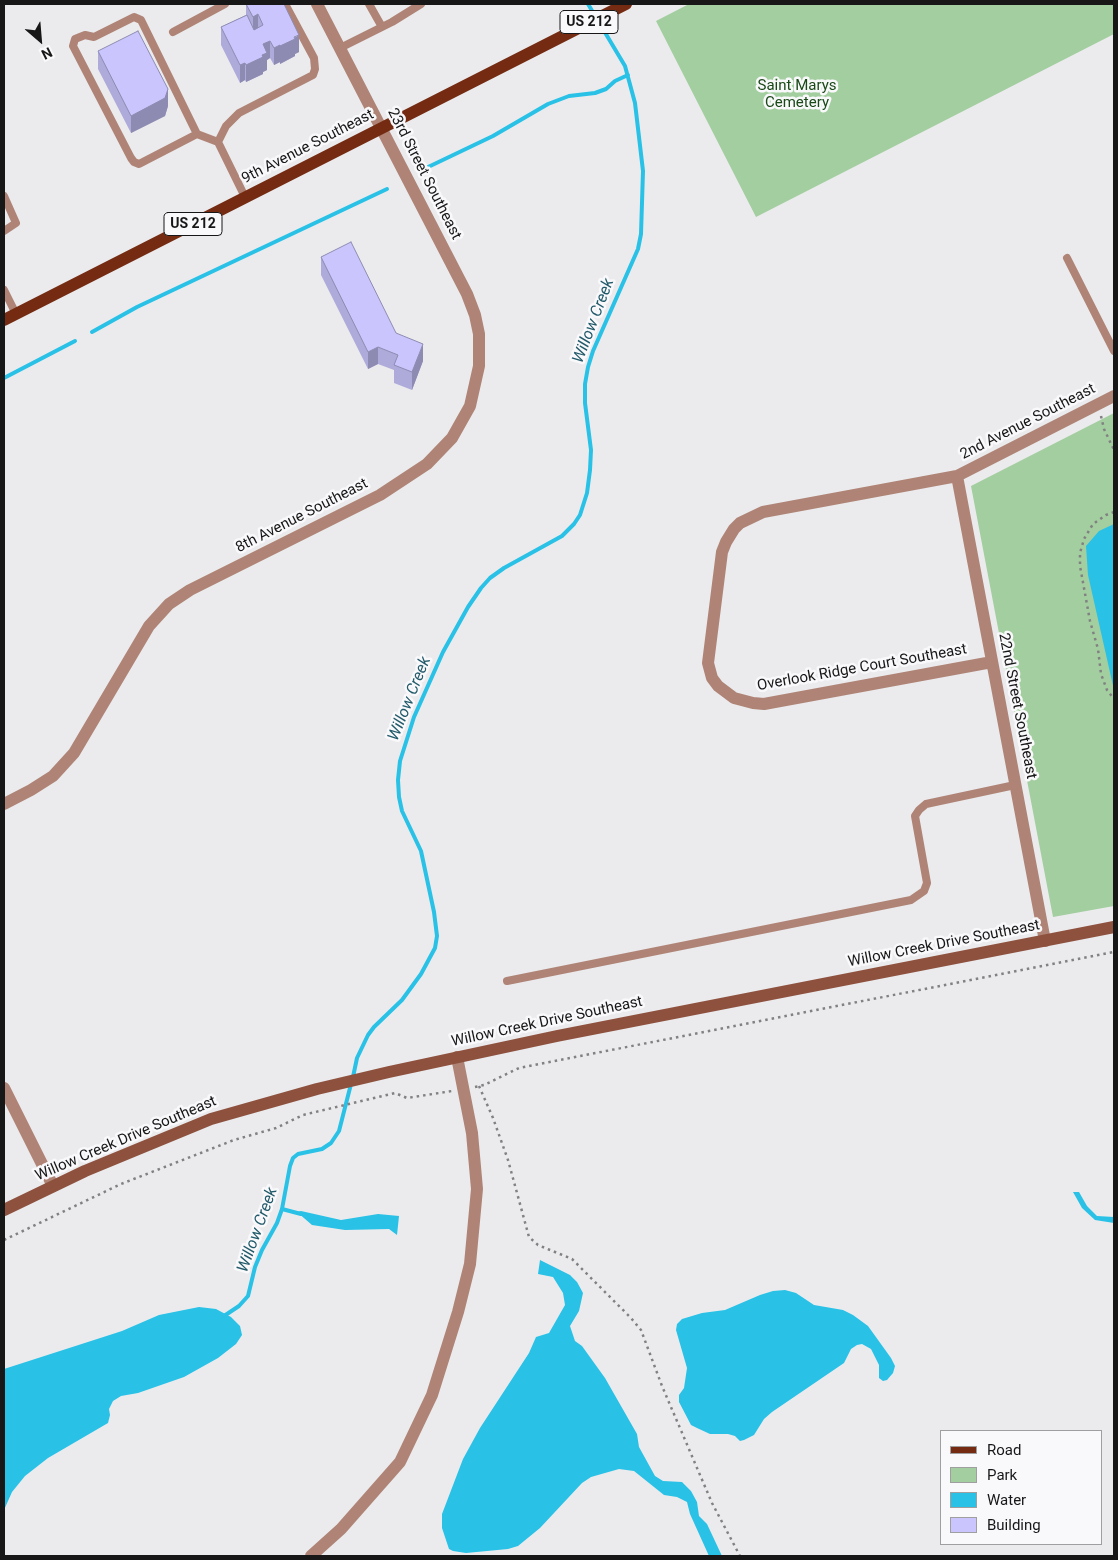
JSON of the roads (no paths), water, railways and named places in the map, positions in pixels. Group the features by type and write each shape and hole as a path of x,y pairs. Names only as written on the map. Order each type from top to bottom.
{"main road":[{"name":"9th Avenue Southeast","path":"4,320 626,4"},
{"name":"Willow Creek Drive Southeast","path":"4,1210 147,1144 211,1119 317,1088 457,1057 1114,927"}],"street":[{"name":"23rd Street Southeast","path":"317,4 467,294 476,315 479,334 478,366"},
{"name":"8th Avenue Southeast","path":"4,804 32,790 53,776 74,753 149,626 169,604 183,594 380,494 427,464 452,438 470,406 478,366"},
{"name":"2nd Avenue Southeast","path":"957,476 1114,396"},
{"name":"22nd Street Southeast","path":"957,476 1045,941"},
{"name":"Overlook Ridge Court Southeast","path":"957,476 763,512 740,523 729,536 722,552 707,656 709,671 718,686 725,693 742,701 764,704 992,662"},
{"path":"311,1556 341,1529 400,1462 432,1396 458,1312 470,1264 477,1189 472,1132 457,1057"},
{"path":"4,1088 53,1186"}],"lane":[{"path":"172,32 225,4"},
{"path":"218,142 226,126 239,113 313,75 316,69 314,58 286,4"},
{"path":"369,4 382,27"},
{"path":"340,48 422,4"},
{"path":"197,134 140,164 134,162 73,46 75,39 85,35 94,37 134,17 141,20 197,134 218,142 246,197"},
{"path":"4,196 16,223 4,231"},
{"path":"1067,258 1114,351"},
{"path":"4,290 16,314"},
{"path":"507,981 911,900 924,891 926,883 915,816 919,810 926,804 1015,785"}],"water":[{"path":"1114,524 1114,690 1088,575 1086,546 1099,531"},
{"path":"1073,1192 1079,1192 1087,1206 1097,1216 1114,1217 1114,1223 1095,1220 1082,1208"},
{"path":"301,1211 341,1220 378,1214 399,1216 397,1235 389,1229 345,1230 312,1225 297,1212"},
{"path":"540,1260 570,1275 577,1282 583,1293 579,1311 570,1326 575,1341 582,1346 605,1378 637,1434 639,1447 655,1476 663,1481 682,1482 691,1491 697,1502 699,1516 707,1524 722,1556 709,1556 690,1514 687,1502 677,1497 664,1495 634,1471 619,1469 591,1477 582,1483 540,1528 518,1546 508,1549 466,1553 449,1549 442,1528 442,1514 463,1459 480,1428 529,1353 536,1337 549,1333 565,1305 563,1293 553,1277 538,1274"},
{"path":"785,1290 796,1293 814,1305 843,1310 868,1326 891,1358 895,1366 893,1373 887,1380 883,1381 879,1378 879,1365 871,1349 862,1344 857,1345 851,1349 844,1363 772,1412 764,1419 754,1435 744,1440 740,1441 735,1436 728,1434 710,1434 691,1425 679,1402 679,1395 684,1388 687,1368 676,1330 677,1324 682,1319 702,1313 725,1310 760,1295"},
{"path":"199,1307 216,1309 231,1317 240,1326 242,1335 236,1344 218,1358 184,1377 138,1393 121,1396 113,1401 109,1409 108,1423 48,1458 25,1476 12,1492 4,1510 4,1369 122,1331 159,1315"}],"waterway":[{"name":"Willow Creek","path":"353,1077 357,1058 368,1035 402,1000 421,974 435,948 437,936 434,912 421,851 402,811 399,797 400,761 414,717 443,652 481,588 490,578 504,568 562,536 580,515 587,493 591,450 585,403 585,384 593,351 638,249 641,234 643,171 635,103 625,66 588,4"},
{"path":"426,168 493,136 548,104 569,96 595,93 606,89 615,81 628,75"},
{"path":"92,332 137,307 387,189"},
{"path":"4,378 75,341"},
{"name":"Willow Creek","path":"224,1316 239,1306 248,1296 255,1267 282,1209 293,1158 298,1154 322,1149 331,1143 339,1131 351,1084"},
{"path":"282,1209 301,1214"}],"park label":[{"name":"Saint Marys Cemetery","path":"797,94"}]}
